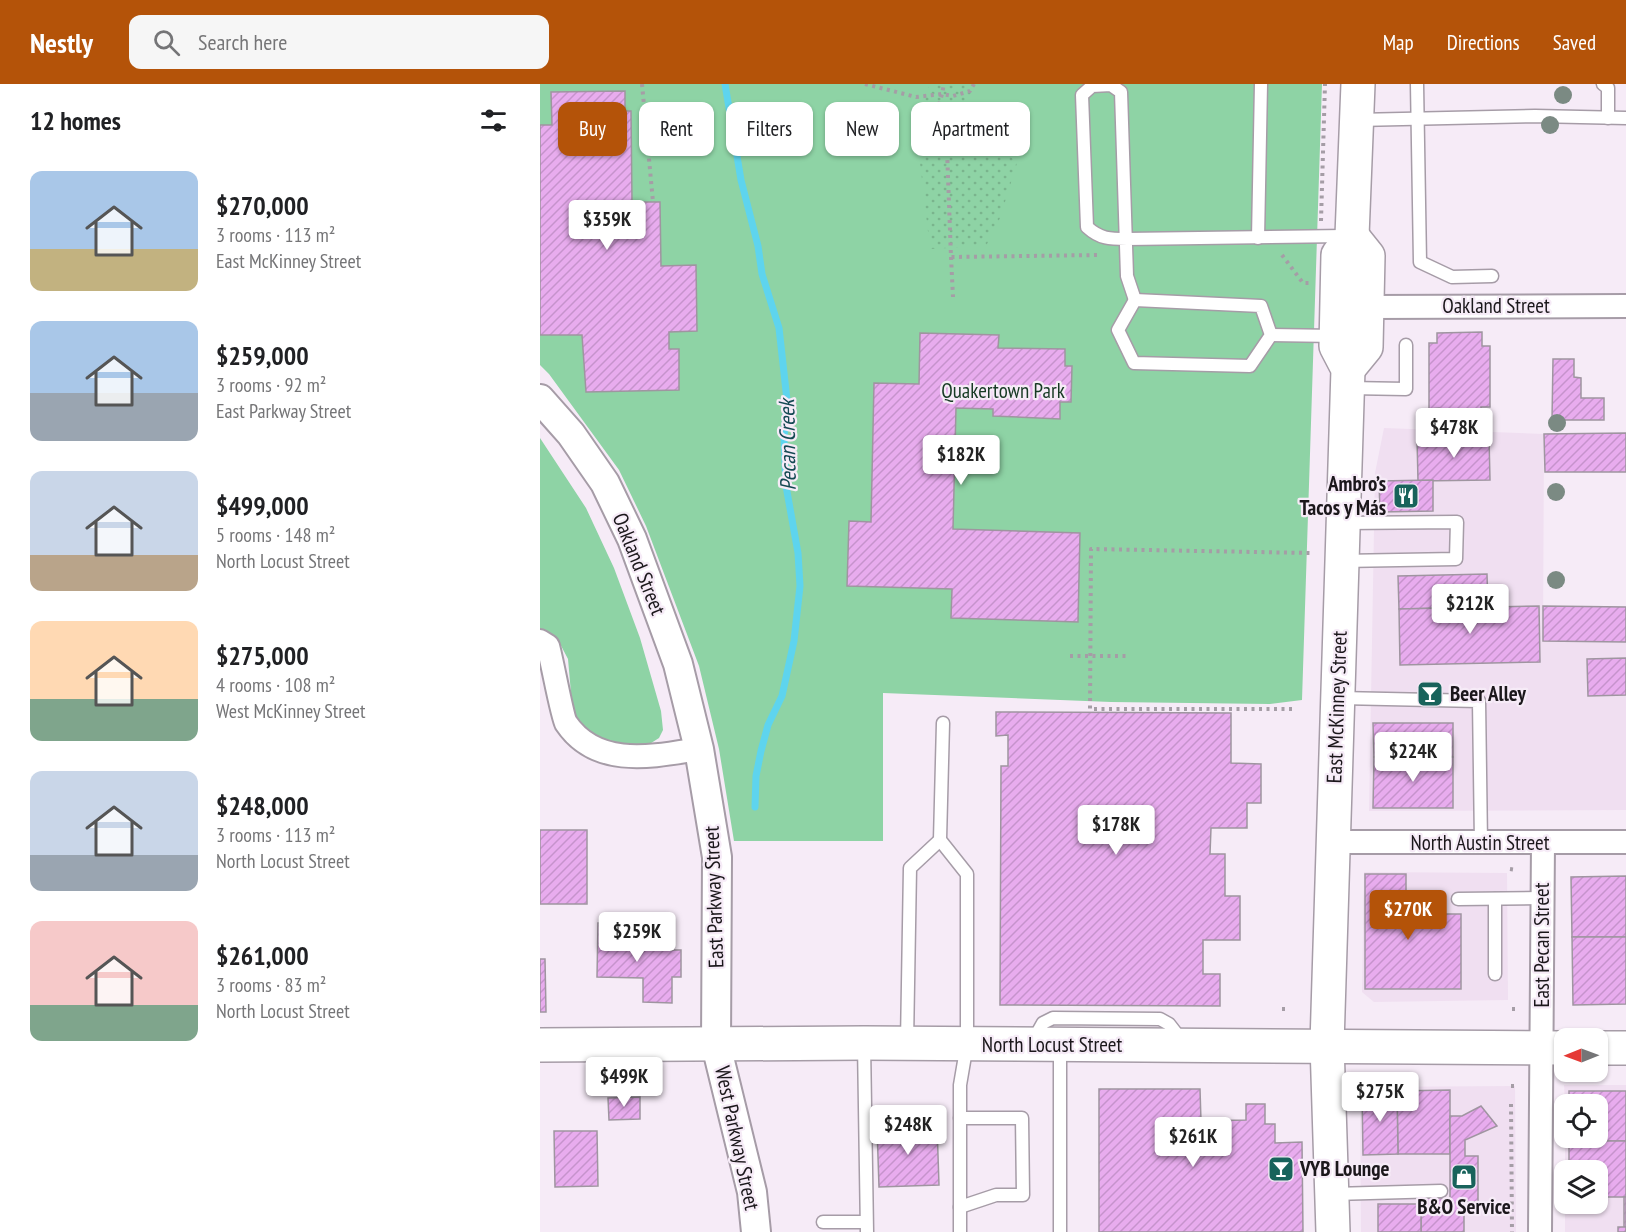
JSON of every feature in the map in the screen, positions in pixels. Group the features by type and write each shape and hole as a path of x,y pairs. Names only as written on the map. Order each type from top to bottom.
{"main road":[{"name":"East McKinney Street","path":"1333,1232 1327,1044 1348,378 1336,346 1336,336 1338,255 1352,236 1358,84"},
{"path":"1348,378 1366,347 1368,256 1352,236"},
{"name":"North Locust Street","path":"540,1045 907,1043 1553,1047"},
{"path":"1608,1048 1626,1048"}],"street":[{"name":"Oakland Street","path":"1367,307 1626,306"},
{"name":"Oakland Street","path":"540,399 571,434 604,483 632,539 678,664 699,749"},
{"path":"540,641 548,646 565,722 581,738 601,751 625,757 649,757 699,749"},
{"name":"East Parkway Street","path":"699,749 717,858 716,1045"},
{"name":"North Austin Street","path":"1333,842 1626,842"},
{"name":"East Pecan Street","path":"1540,1232 1553,1047 1542,898 1543,843"},
{"name":"West Parkway Street","path":"716,1045 752,1192 756,1232"}],"lane":[{"path":"1258,238 1261,84"},
{"path":"1417,84 1419,262 1452,277 1492,276"},
{"path":"1603,84 1608,88 1608,118"},
{"path":"1271,334 1250,366 1134,363 1118,330 1135,300 1127,276 1127,239 1121,92 1111,85 1092,86 1082,95 1087,227 1097,236 1107,239 1127,239 1352,236"},
{"path":"1356,120 1626,118"},
{"path":"1135,300 1261,306 1271,334"},
{"path":"1271,334 1336,336"},
{"path":"1348,378 1406,389 1406,345"},
{"path":"1342,523 1457,522 1456,559 1342,561"},
{"path":"1338,698 1479,701 1481,843"},
{"path":"943,723 940,840 967,874 967,1044 960,1076 960,1232"},
{"path":"907,1043 910,868 940,840"},
{"path":"1458,899 1542,898"},
{"path":"1494,899 1495,974"},
{"path":"823,1222 866,1227 864,1043"},
{"path":"1046,1045 1060,1232"},
{"path":"960,1118 1022,1118 1023,1195 996,1195 960,1207"},
{"path":"1333,1194 1441,1191"}],"path":[{"path":"642,84 653,202"},
{"path":"865,84 916,97 942,94 944,84"},
{"path":"951,257 953,297"},
{"path":"1292,709 1090,709 1091,549 1310,553"},
{"path":"1071,656 1126,656"},
{"path":"1510,869 1517,870"},
{"path":"1512,1009 1518,1009"},
{"path":"1511,1086 1518,1086"},
{"path":"1511,1104 1512,1232"}],"shaded area":[{"path":"1384,428 1544,434 1543,641 1626,642 1626,810 1369,811 1375,473"},
{"path":"1364,872 1507,873 1508,1000 1374,1002 1362,992"},
{"path":"1564,1085 1626,1085 1626,1232 1565,1232 1565,1214 1608,1214 1608,1160 1565,1160 1565,1148 1608,1148 1608,1094 1564,1094"},
{"path":"1515,1086 1516,1232 1361,1232 1360,1087"}],"green space":[{"name":"Quakertown Park","path":"540,84 1322,84 1302,700 1270,704 1111,702 883,693 883,841 734,841 719,749 699,666 646,526 619,470 540,365"},
{"path":"930,84 974,84 969,102 922,102"},
{"path":"919,156 1010,156 1017,163 1000,218 986,246 930,249"},
{"path":"540,438 586,508 614,568 640,638 661,711 663,730 659,738 648,745 632,747 593,737 573,716 568,659 558,640 540,629"}],"building":[{"path":"625,91 625,102 558,102 558,156 627,156 627,111 631,111 632,202 660,202 661,266 696,265 697,331 669,332 669,349 679,349 679,390 586,392 582,335 540,335 540,125 552,125 551,92"},
{"path":"1482,332 1482,346 1490,346 1490,407 1481,407 1481,423 1439,423 1439,408 1429,409 1429,343 1437,343 1437,333"},
{"path":"920,333 999,335 998,348 1065,349 1065,366 1072,366 1071,402 1060,402 1060,419 993,416 993,409 956,408 953,529 1080,533 1078,622 951,618 952,589 847,586 849,521 871,522 874,383 919,384"},
{"path":"1553,359 1574,359 1574,377 1581,378 1581,398 1604,398 1604,420 1552,420"},
{"path":"1626,433 1626,472 1545,472 1544,434"},
{"path":"1489,437 1490,480 1418,481 1417,438"},
{"name":"Ambro’s Tacos y Más","path":"1433,480 1433,511 1380,512 1379,481"},
{"path":"1487,574 1488,607 1399,609 1398,576"},
{"path":"1539,606 1540,662 1400,665 1399,609"},
{"path":"1543,606 1626,607 1626,642 1543,641"},
{"path":"1626,658 1626,695 1588,696 1587,659"},
{"path":"996,712 1231,713 1231,763 1261,764 1261,803 1247,803 1247,828 1211,828 1210,854 1225,854 1225,896 1240,896 1240,940 1203,940 1203,974 1220,974 1220,1006 1000,1005 1001,766 1008,766 1008,735 996,736"},
{"path":"1373,723 1453,723 1453,757 1374,757"},
{"path":"1374,757 1453,757 1453,808 1373,808"},
{"path":"540,830 587,830 587,904 540,904"},
{"path":"1365,874 1406,874 1406,914 1461,914 1461,989 1365,989"},
{"path":"1626,876 1626,937 1572,937 1571,877"},
{"path":"598,923 621,923 621,935 634,935 634,950 681,950 681,977 672,977 672,1003 643,1002 643,978 597,977"},
{"path":"1572,937 1626,937 1626,1004 1573,1005"},
{"path":"540,959 545,959 546,1012 540,1012"},
{"path":"1099,1089 1200,1089 1201,1121 1246,1120 1246,1104 1265,1104 1265,1124 1275,1124 1275,1143 1302,1142 1303,1232 1099,1232"},
{"path":"1450,1090 1450,1154 1398,1154 1397,1091"},
{"path":"1397,1091 1398,1154 1363,1155 1362,1092"},
{"path":"1569,1091 1626,1091 1626,1141 1608,1141 1608,1094 1569,1094"},
{"path":"640,1097 640,1119 609,1120 608,1098"},
{"name":"B&O Service","path":"1481,1106 1497,1126 1465,1140 1465,1156 1478,1156 1478,1202 1464,1202 1464,1232 1421,1232 1421,1198 1450,1198 1450,1116 1462,1116"},
{"path":"937,1125 939,1185 879,1187 877,1127"},
{"path":"554,1131 597,1131 598,1186 555,1187"},
{"path":"1608,1141 1626,1141 1626,1197 1608,1197 1608,1160 1569,1160 1569,1148 1608,1148"},
{"path":"1624,1197 1626,1197 1626,1227 1624,1227"},
{"path":"1378,1204 1421,1204 1421,1232 1378,1232"},
{"path":"1618,1227 1626,1227 1626,1232 1618,1232"}],"waterway":[{"name":"Pecan Creek","path":"725,84 741,180 758,246 762,274 779,328 787,400 784,438 786,486 798,553 800,586 794,641 782,696 768,725 761,751 756,776 755,807"}],"place":[{"name":"Ambro’s Tacos y Más","path":"1406,496"},
{"name":"Beer Alley","path":"1430,694"},
{"name":"VYB Lounge","path":"1281,1169"},
{"name":"B&O Service","path":"1464,1177"}]}
